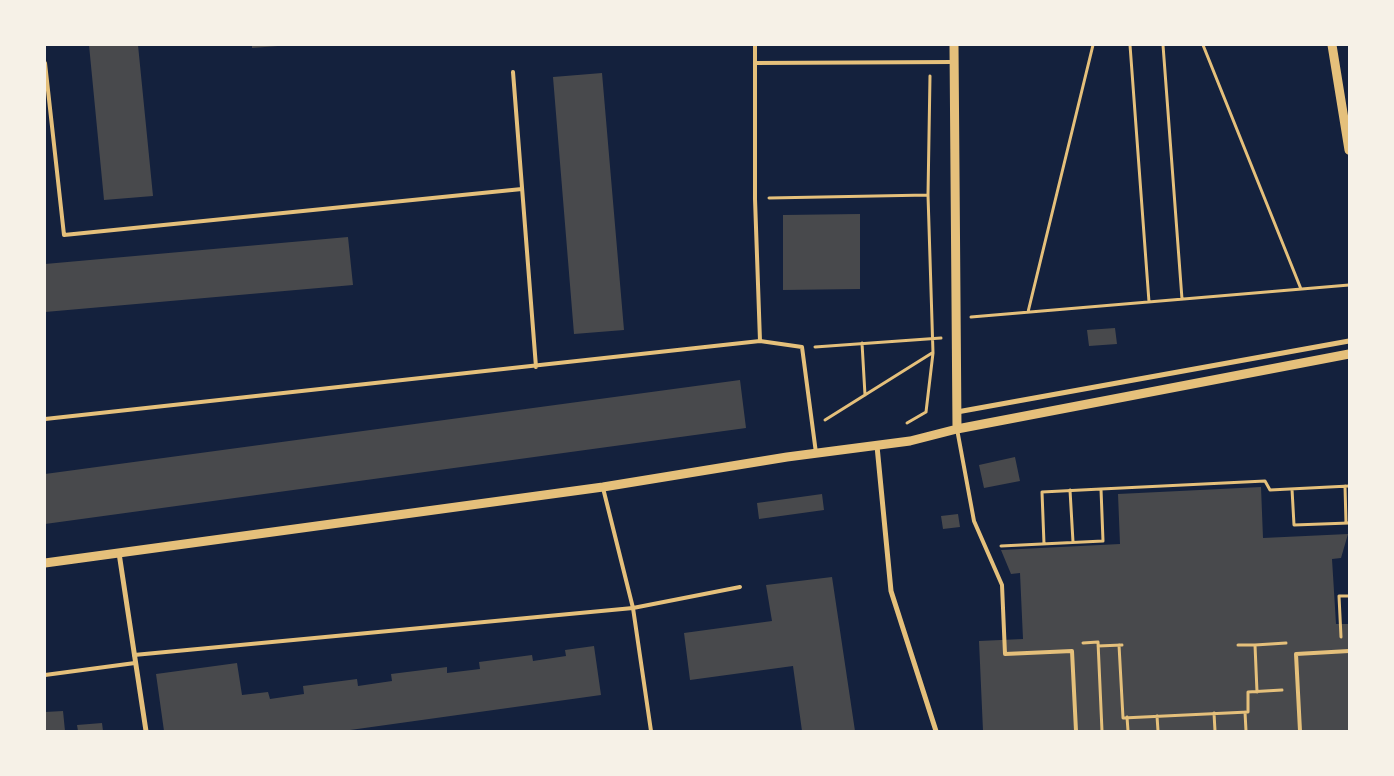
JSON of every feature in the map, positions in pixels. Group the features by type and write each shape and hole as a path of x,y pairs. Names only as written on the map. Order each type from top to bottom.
{"street":[{"path":"954,45 957,429"},
{"path":"1332,45 1349,150"},
{"path":"957,412 1349,341"},
{"path":"45,563 603,488 816,453 910,441 957,429 1349,354"},
{"path":"877,446 892,591 936,731"},
{"path":"119,553 146,731"}],"lane":[{"path":"755,45 756,198 760,341"},
{"path":"756,63 955,62"},
{"path":"45,63 64,235 522,189"},
{"path":"513,72 536,367"},
{"path":"45,419 536,367 760,341 802,348 816,453"},
{"path":"957,429 974,521 1002,585 1005,654 1072,651 1076,731"},
{"path":"603,488 633,608 652,731"},
{"path":"134,654 633,608 740,587"},
{"path":"1300,731 1296,654 1349,651"},
{"path":"45,675 135,663"}],"path":[{"path":"1028,312 1093,45"},
{"path":"1130,45 1149,302"},
{"path":"1163,45 1182,299"},
{"path":"1203,45 1301,290"},
{"path":"910,441 907,422 926,412 933,353 928,195 930,62"},
{"path":"756,198 928,195"},
{"path":"956,318 1349,286"},
{"path":"802,348 956,336"},
{"path":"862,343 865,395"},
{"path":"812,428 933,353"},
{"path":"1044,544 1042,492 1070,490 1265,481 1270,490 1347,486 1348,523 1294,526 1292,489"},
{"path":"985,547 1103,541 1101,489"},
{"path":"1070,490 1073,542"},
{"path":"1341,641 1339,596 1349,596"},
{"path":"1238,645 1291,643"},
{"path":"1098,646 1121,645 1123,718 1248,712 1248,692 1282,690"},
{"path":"1255,645 1257,692"},
{"path":"1245,712 1246,731"},
{"path":"1214,713 1215,731"},
{"path":"1158,716 1158,731"},
{"path":"1127,717 1128,731"}],"building":[{"path":"89,45 138,45 153,196 104,200"},
{"path":"252,45 278,45 278,46 252,48"},
{"path":"602,73 624,330 574,334 553,77"},
{"path":"860,214 860,289 783,290 783,215"},
{"path":"348,237 353,285 45,312 45,264"},
{"path":"1115,328 1117,344 1089,346 1087,330"},
{"path":"740,380 746,428 45,524 45,474"},
{"path":"1015,457 1020,481 984,488 979,465"},
{"path":"1261,487 1263,538 1348,534 1341,558 1332,559 1336,624 1349,624 1349,731 983,731 979,641 1023,639 1020,573 1011,574 1001,550 1120,544 1118,494"},
{"path":"822,494 824,510 759,519 757,503"},
{"path":"958,514 960,527 943,529 941,516"},
{"path":"832,577 855,731 802,731 793,666 690,680 684,633 772,621 766,585"},
{"path":"594,646 601,695 343,731 164,731 156,674 237,663 242,695 268,692 270,699 304,694 303,686 357,679 358,686 392,681 391,674 447,667 447,673 480,669 479,662 532,655 533,661 566,656 565,650"},
{"path":"63,711 65,731 45,731 45,712"},
{"path":"102,723 103,731 78,731 77,725"}]}
